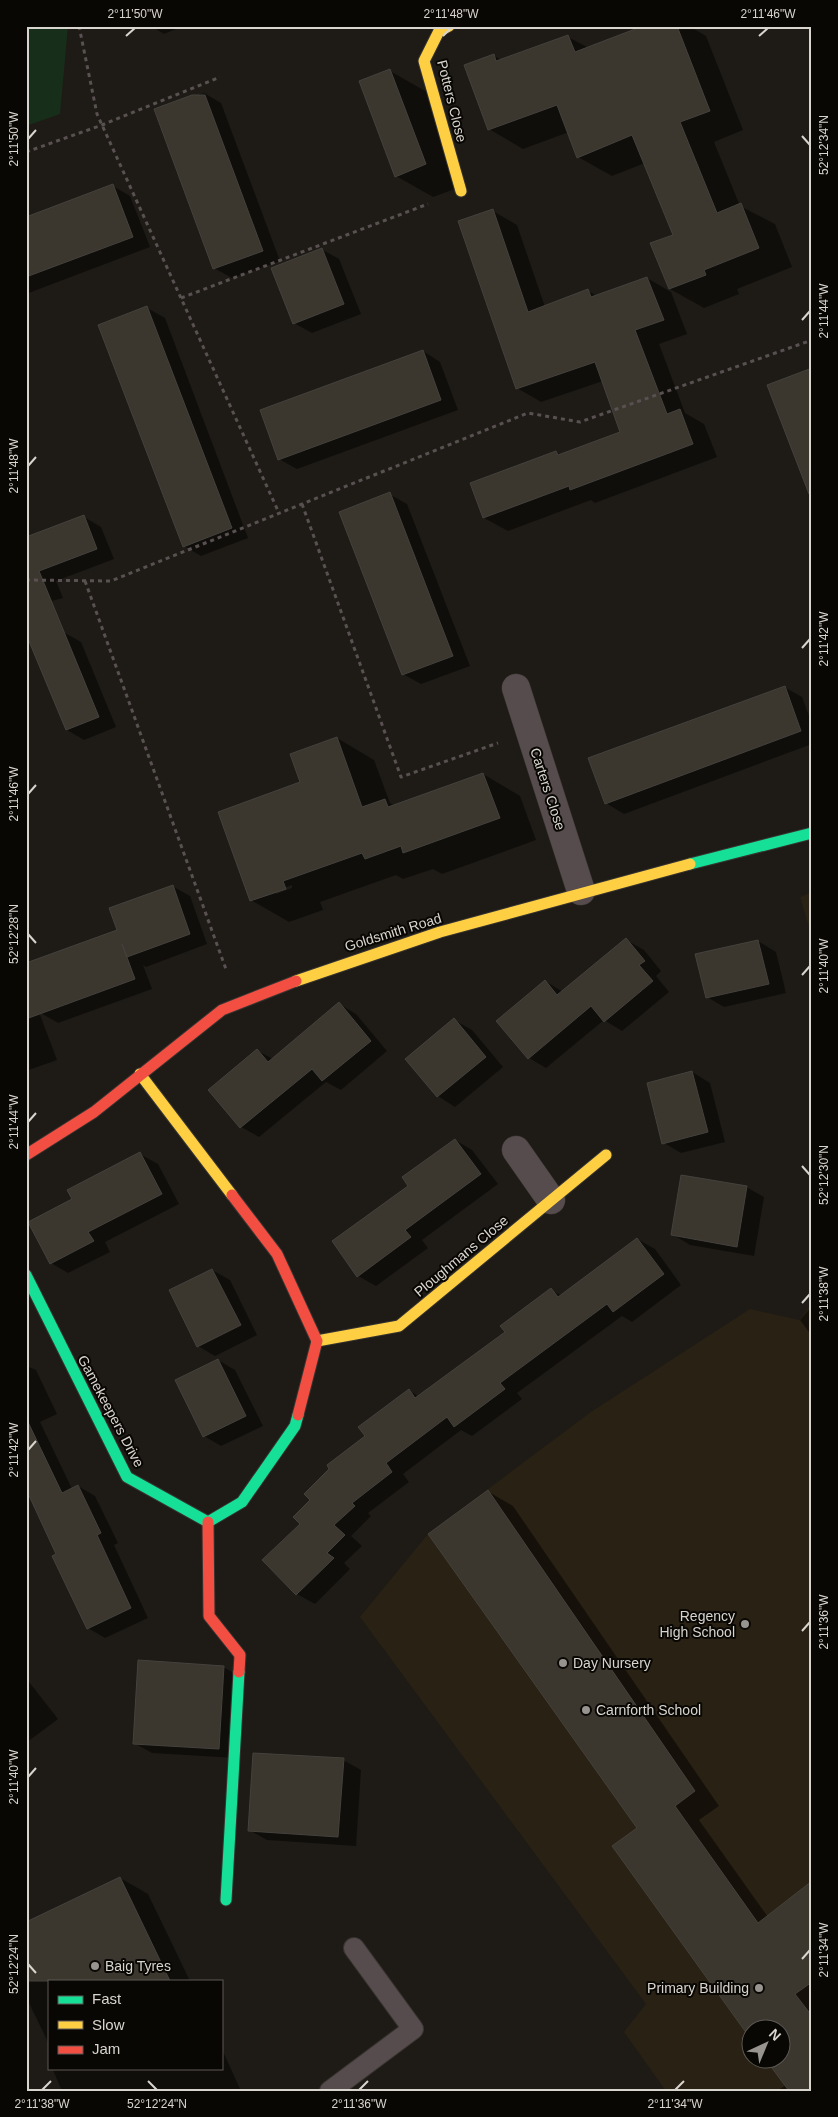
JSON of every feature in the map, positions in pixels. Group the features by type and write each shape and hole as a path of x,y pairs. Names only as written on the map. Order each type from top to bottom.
{"street":[{"name":"Potters Close","path":"449,26 439,31 424,61 461,191"},
{"name":"Carters Close","path":"516,688 580,891"},
{"name":"Goldsmith Road","path":"26,1154 94,1112 222,1010 238,1003 332,966 580,891 812,833"},
{"path":"140,1074 277,1254 317,1341 295,1426 242,1502 208,1522 209,1616 240,1655 226,1900"},
{"path":"516,1150 552,1200"},
{"name":"Ploughmans Close","path":"317,1341 399,1326 606,1154"},
{"name":"Gamekeepers Drive","path":"27,1278 127,1477 208,1522"}],"lane":[{"path":"330,2091 413,2030 354,1948"}],"path":[{"path":"79,26 97,114 280,513"},
{"path":"26,152 102,125 220,77"},
{"path":"181,298 461,191"},
{"path":"26,580 112,581 528,413 580,422 812,340"},
{"path":"302,504 401,777 530,732"},
{"path":"85,581 238,1003"}],"shaded area":[{"path":"812,892 812,937 800,897"},
{"name":"Carnforth School","path":"812,1304 812,2091 666,2091 624,2032 646,2004 360,1617 428,1534 591,1412 750,1309 799,1320"}],"green space":[{"path":"26,26 68,26 60,114 26,126"}],"building":[{"path":"643,26 677,26 710,111 680,122 717,213 741,203 759,248 704,270 706,275 669,289 650,243 673,235 632,135 577,158 557,105 488,130 464,65 494,54 496,61 568,35 575,52"},
{"path":"390,69 426,164 395,177 359,81"},
{"path":"192,95 205,95 263,251 213,269 154,109"},
{"path":"113,184 133,237 26,277 26,217"},
{"path":"493,209 528,312 588,289 591,297 647,277 664,320 635,330 667,414 680,409 693,444 570,490 569,486 483,518 470,483 556,451 558,455 620,432 595,362 516,389 458,221"},
{"path":"322,248 344,304 293,324 271,268"},
{"path":"147,306 232,528 183,547 98,325"},
{"path":"423,350 441,400 278,460 260,410"},
{"path":"812,368 812,494 809,494 767,385"},
{"path":"390,492 453,656 402,675 339,512"},
{"path":"84,515 97,549 39,571 99,717 66,730 26,634 26,537"},
{"path":"785,686 801,731 605,804 588,758"},
{"path":"337,737 362,807 385,799 388,807 483,773 500,818 403,853 401,846 365,859 362,853 283,881 286,889 250,901 218,812 300,782 290,754"},
{"path":"173,885 190,934 127,957 122,944 135,979 26,1019 26,963 117,930 109,908"},
{"path":"626,938 645,961 639,965 653,981 604,1022 591,1006 528,1059 496,1021 545,980 557,995"},
{"path":"758,940 769,984 706,998 695,954"},
{"path":"339,1002 371,1041 322,1081 312,1069 240,1128 208,1090 257,1049 268,1062"},
{"path":"454,1018 486,1057 437,1097 405,1059"},
{"path":"692,1071 708,1132 662,1144 647,1083"},
{"path":"455,1139 481,1174 405,1230 411,1237 357,1277 332,1241 408,1186 402,1177"},
{"path":"140,1152 162,1194 88,1232 94,1241 50,1264 28,1222 72,1199 67,1190"},
{"path":"681,1175 747,1186 737,1247 671,1235"},
{"path":"637,1238 664,1274 613,1312 607,1304 500,1383 505,1389 454,1427 447,1417 386,1463 392,1472 352,1503 355,1506 334,1525 345,1535 327,1553 334,1558 296,1595 262,1560 300,1524 293,1517 310,1500 304,1494 329,1469 327,1465 365,1436 358,1427 409,1389 415,1398 505,1332 500,1326 551,1288 558,1297"},
{"path":"212,1269 241,1325 197,1347 169,1290"},
{"path":"218,1359 246,1416 203,1437 175,1380"},
{"path":"26,1418 62,1493 78,1485 101,1533 97,1535 131,1608 87,1629 52,1556 56,1554 26,1489"},
{"name":"Day Nursery","path":"488,1490 695,1791 675,1806 758,1923 812,1881 812,1982 795,1994 812,2016 812,2091 789,2091 773,2070 790,2070 790,2020 740,2020 740,2024 612,1846 637,1828 428,1534"},
{"path":"138,1660 224,1666 219,1749 133,1744"},
{"path":"253,1753 344,1758 338,1837 248,1831"},
{"name":"Baig Tyres","path":"120,1877 170,1980 26,1981 26,1922"}],"traffic: fast":[{"path":"690,864 812,833"},
{"path":"26,1275 127,1477 208,1522 242,1502 295,1426 298,1415"},
{"path":"226,1900 239,1672"}],"traffic: slow":[{"path":"449,26 439,31 424,61 461,191"},
{"path":"296,981 440,932 690,864"},
{"path":"140,1074 232,1195"},
{"path":"317,1341 399,1326 606,1155"}],"traffic: jam":[{"path":"26,1155 94,1112 222,1010 296,981"},
{"path":"232,1195 277,1254 317,1341 298,1415"},
{"path":"208,1522 209,1616 240,1655 239,1672"}],"place":[{"name":"Regency High School","path":"745,1624"},
{"name":"Day Nursery","path":"563,1663"},
{"name":"Carnforth School","path":"586,1710"},
{"name":"Baig Tyres","path":"95,1966"},
{"name":"Primary Building","path":"759,1988"}]}
